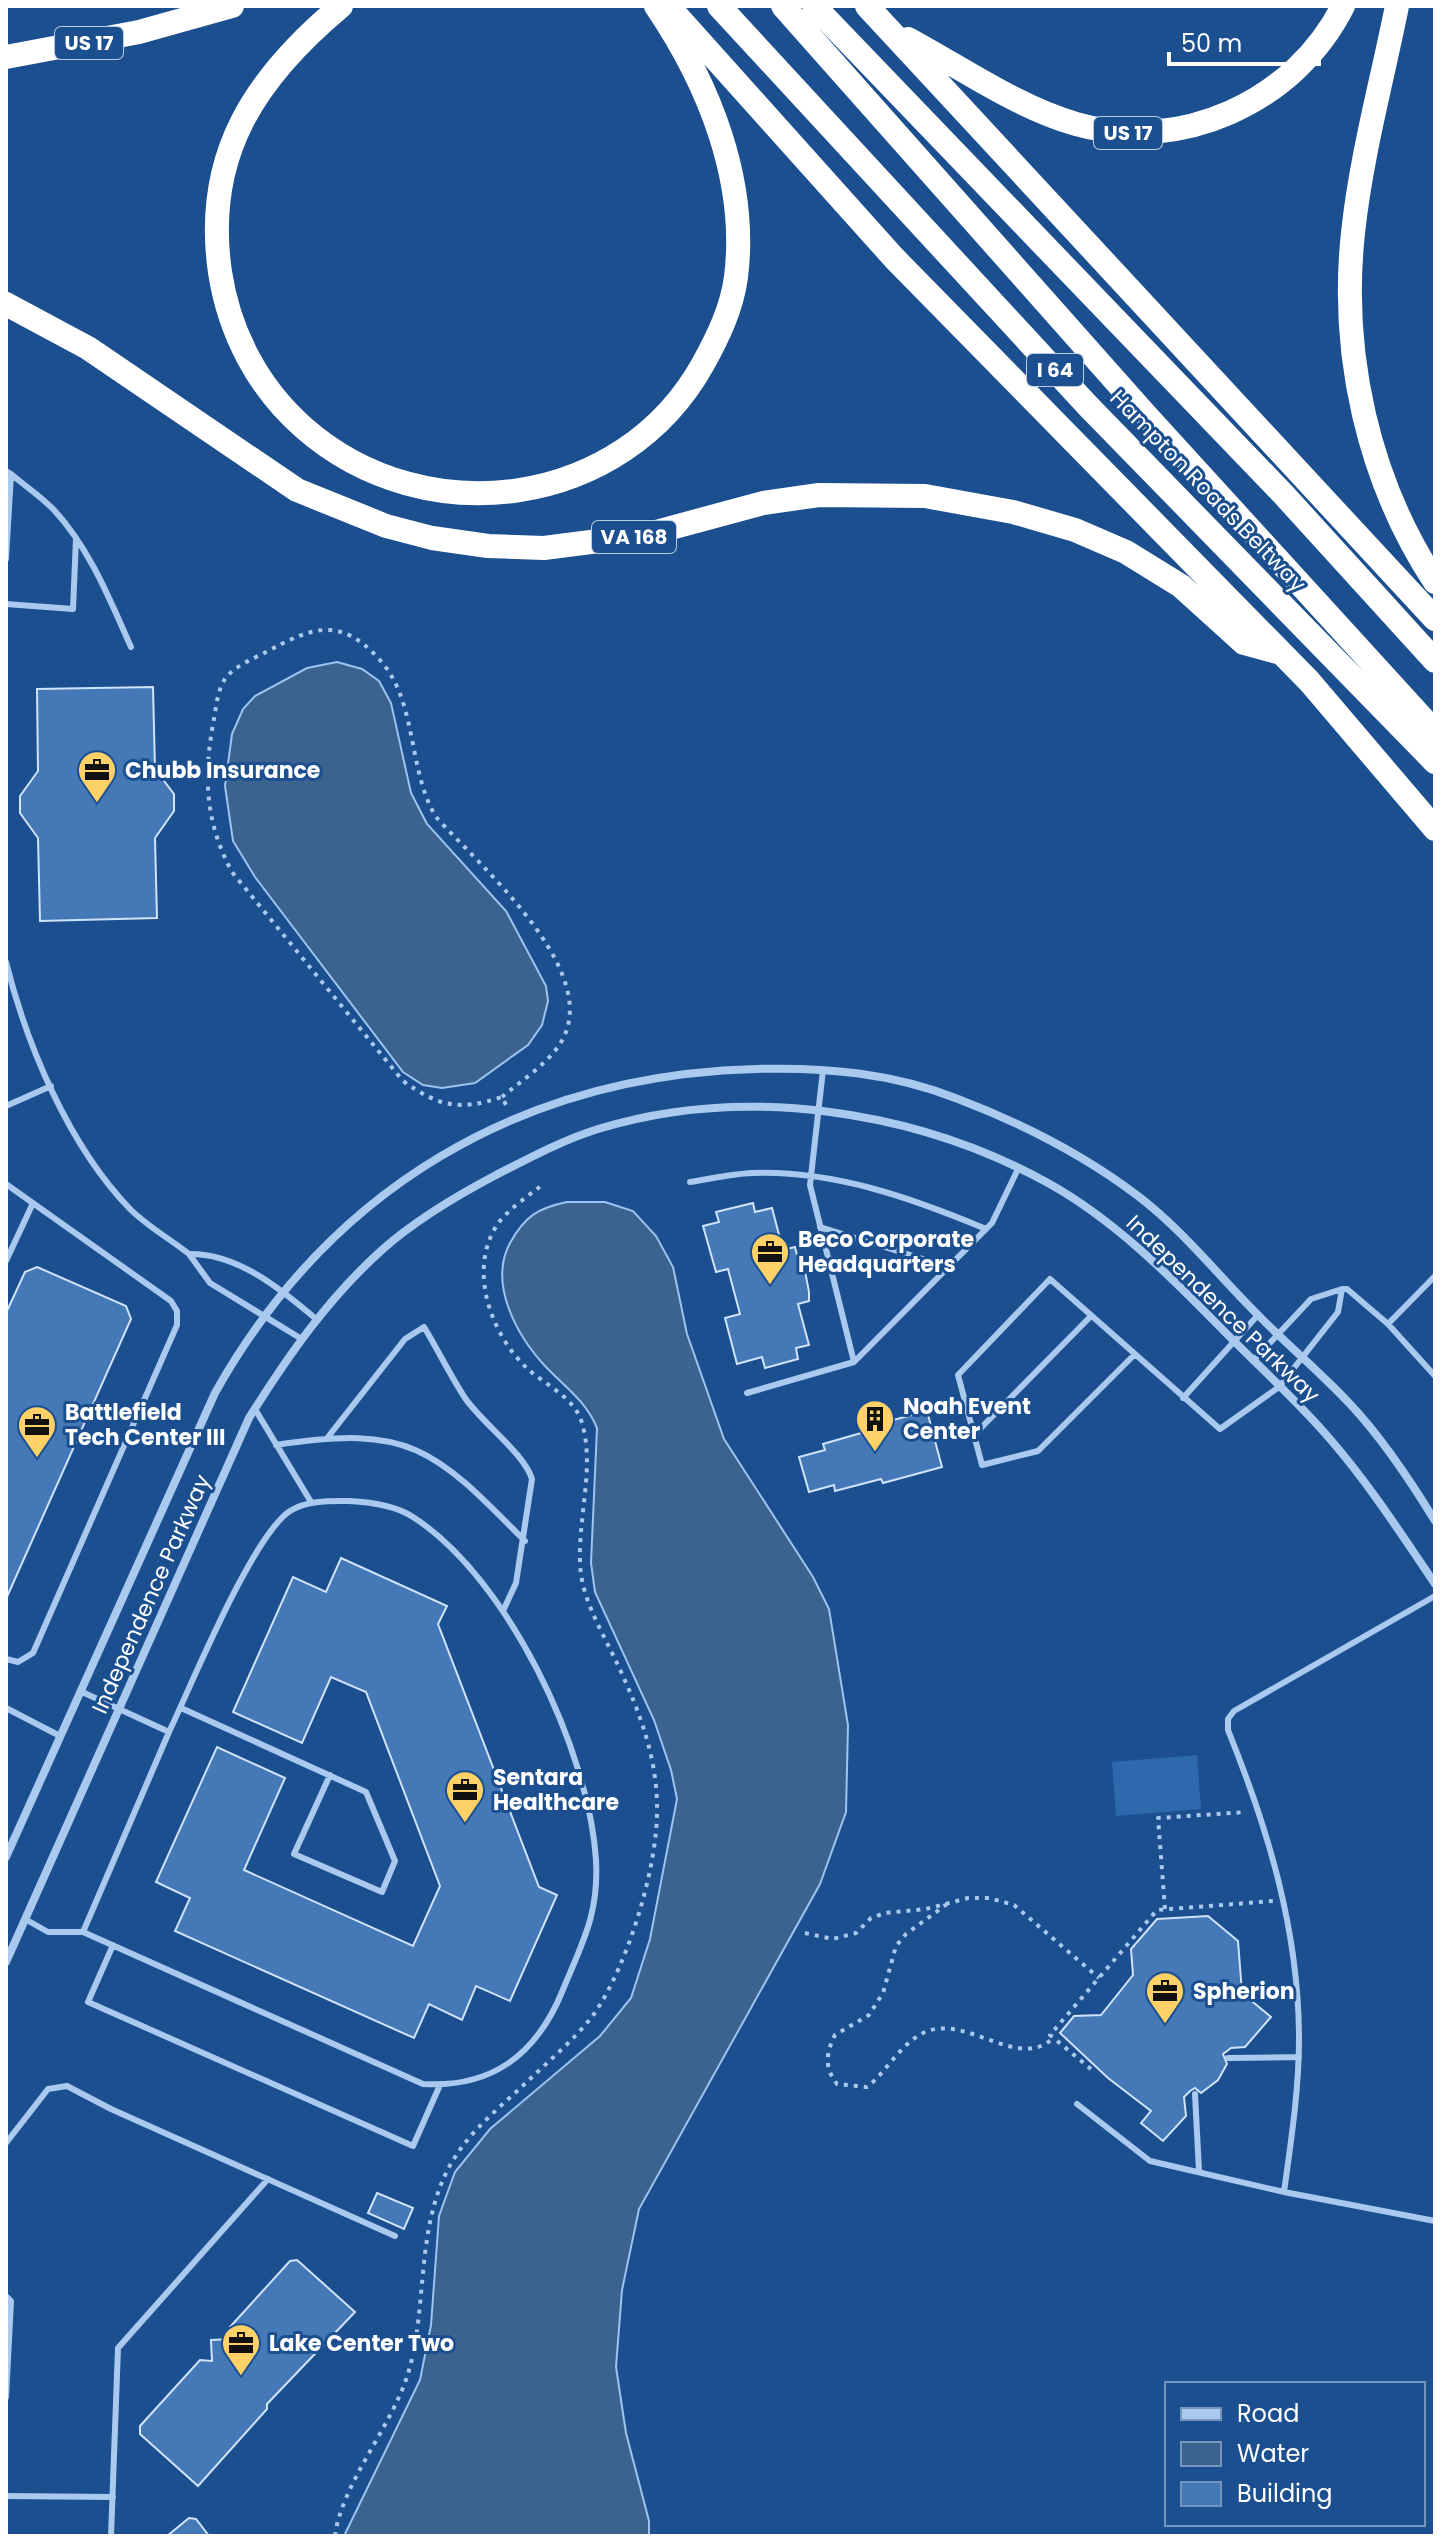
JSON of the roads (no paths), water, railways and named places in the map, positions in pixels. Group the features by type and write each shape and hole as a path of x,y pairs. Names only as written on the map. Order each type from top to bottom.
{"highway":[{"name":"US 17","path":"6,57 68,48 232,6"},
{"path":"341,6 275,67 242,119 230,148 216,222 224,297 234,329 269,391 318,441 375,474 422,490 472,495 527,490 584,473 606,460 640,438 677,403 717,338 736,279 739,237 737,206 728,161 694,66 656,6"},
{"path":"669,6 894,258 1281,653 1435,829"},
{"name":"Hampton Roads Beltway","path":"719,6 1088,406 1435,762"},
{"path":"783,6 1164,435 1435,732"},
{"path":"814,6 1284,495 1435,661"},
{"path":"867,6 1435,619"},
{"name":"US 17","path":"888,28 1050,116 1092,128 1135,133 1192,126 1258,99 1303,63 1343,6"},
{"path":"1397,6 1353,232 1350,330 1366,426 1382,475 1414,546 1435,582"},
{"path":"6,45 171,23"},
{"name":"VA 168","path":"6,304 88,348 297,490 386,526 432,538 488,546 544,548 645,535 763,503 805,497 925,496 1013,512 1075,530 1126,552 1181,586 1244,643 1281,653"}],"street":[{"name":"Independence Parkway","path":"6,1857 215,1393 282,1290 340,1230 384,1193 465,1141 513,1119 613,1087 712,1070 823,1070 889,1076 955,1097 1081,1158 1140,1197 1351,1405 1388,1451 1435,1521"},
{"name":"Independence Parkway","path":"6,1962 255,1409 300,1338 384,1248 430,1213 538,1153 598,1129 661,1114 728,1109 868,1116 968,1145 1049,1184 1106,1222 1169,1276 1329,1436 1375,1495 1435,1584"}],"lane":[{"path":"8,473 54,509 76,539 98,575 131,647"},
{"path":"6,559 8,473"},
{"path":"6,604 73,609 76,539"},
{"path":"6,962 23,1022 61,1110 109,1184 131,1210 189,1254 210,1283 300,1338"},
{"path":"823,1070 811,1177 820,1227 854,1362"},
{"path":"6,1106 51,1086"},
{"path":"747,1393 854,1362 986,1229 1018,1169"},
{"path":"690,1182 751,1173 811,1177 903,1196 986,1229"},
{"path":"6,1184 171,1301 177,1311 177,1325 33,1653 18,1662 6,1660"},
{"path":"6,1261 33,1203"},
{"path":"820,1227 949,1267"},
{"path":"189,1254 222,1258 282,1290 316,1319"},
{"path":"1388,1324 1435,1276"},
{"path":"1134,1355 1038,1451 982,1465 958,1375 1050,1279 1220,1429 1279,1387 1338,1312 1342,1289"},
{"path":"1253,1361 1311,1299 1347,1289 1388,1324 1433,1370"},
{"path":"1183,1398 1258,1315"},
{"path":"974,1435 1091,1316"},
{"path":"328,1437 405,1339 424,1327 465,1399 529,1470 532,1479 525,1541 516,1583 503,1611"},
{"path":"255,1409 311,1502"},
{"path":"276,1445 328,1437 370,1437 433,1457 458,1473 525,1541"},
{"path":"25,1919 48,1932 83,1932 423,2084 450,2086 513,2063 551,2019 596,1908 591,1823 571,1747 528,1649 503,1611 453,1552 411,1516 363,1502 311,1502 291,1510 261,1541 169,1732 83,1932"},
{"path":"1284,2192 1299,2057 1294,1972 1284,1900 1260,1810 1228,1730 1228,1719 1234,1711 1435,1596"},
{"path":"80,1691 169,1732"},
{"path":"6,1708 60,1736"},
{"path":"181,1708 330,1775 366,1792 395,1861 382,1892 294,1854 330,1775"},
{"path":"113,1945 88,2002 413,2146 440,2085"},
{"path":"1228,2058 1299,2057"},
{"path":"6,2143 48,2089 67,2086 111,2109 395,2236"},
{"path":"1195,2094 1199,2171"},
{"path":"1077,2104 1150,2161 1284,2192 1435,2221"},
{"path":"111,2536 118,2348 268,2179"},
{"path":"6,2296 11,2301 6,2397"},
{"path":"6,2496 113,2497"}],"water":[{"path":"337,662 362,669 379,681 391,703 411,793 427,824 506,911 546,986 548,1001 542,1025 528,1045 475,1083 442,1088 423,1085 403,1072 255,877 233,841 225,786 232,734 243,709 255,696 307,668"},
{"path":"567,1202 605,1202 633,1211 656,1236 673,1267 687,1334 724,1439 813,1577 829,1609 848,1725 846,1812 820,1884 639,2209 622,2290 616,2367 626,2433 649,2521 649,2536 344,2536 420,2380 431,2325 439,2216 455,2172 490,2129 600,2036 631,1998 650,1939 677,1799 654,1720 595,1592 591,1563 597,1428 581,1402 546,1367 525,1340 504,1292 504,1259 516,1234 533,1215"}],"place":[{"name":"Chubb Insurance","path":"97,804"},
{"name":"Beco Corporate Headquarters","path":"770,1286"},
{"name":"Noah Event Center","path":"875,1453"},
{"name":"Battlefield Tech Center III","path":"37,1459"},
{"name":"Sentara Healthcare","path":"465,1824"},
{"name":"Spherion","path":"1165,2025"},
{"name":"Lake Center Two","path":"241,2377"}]}
